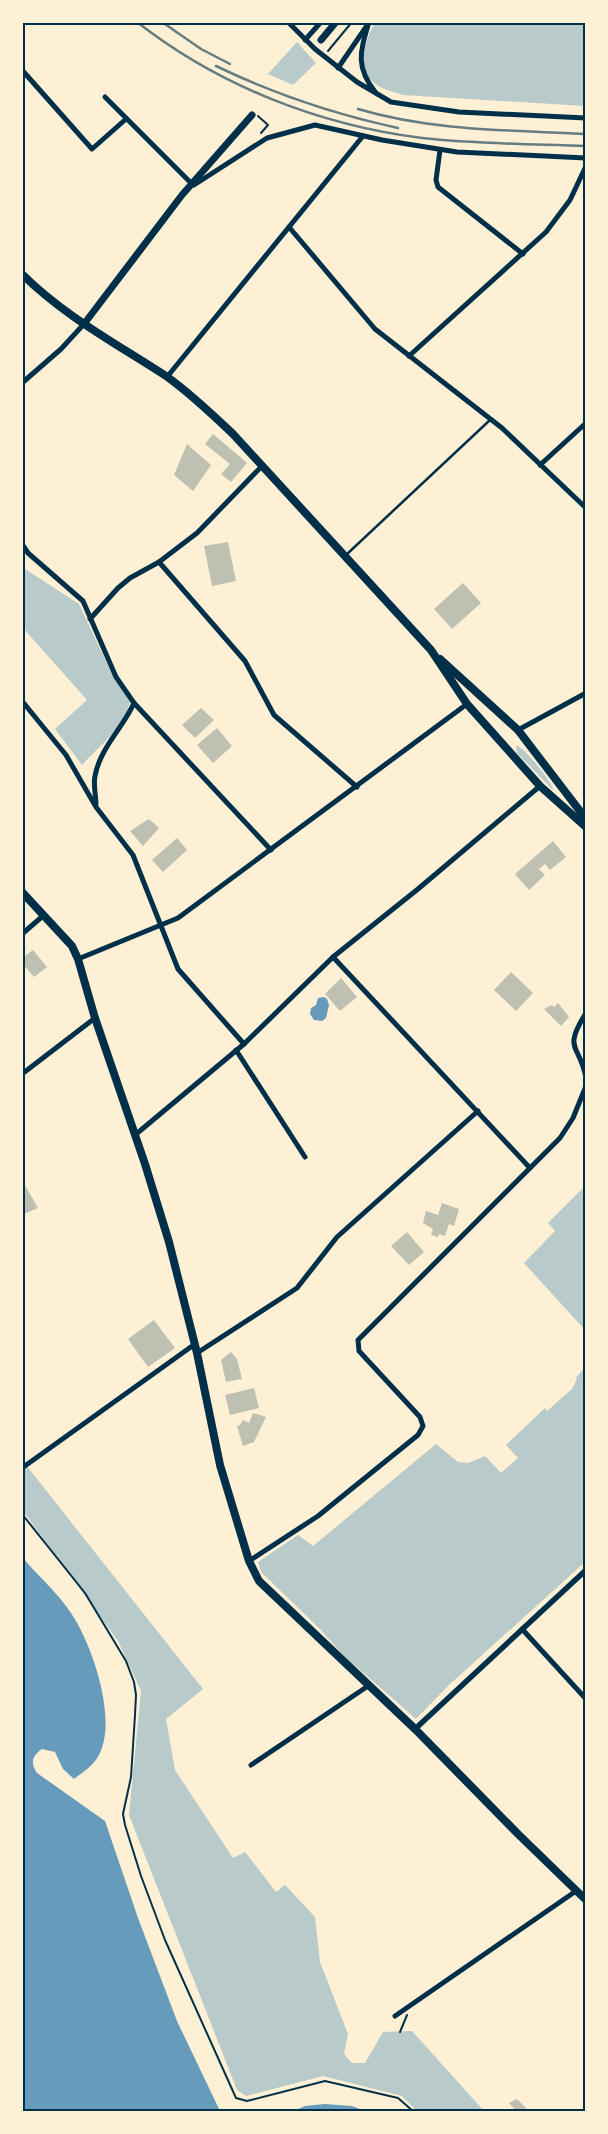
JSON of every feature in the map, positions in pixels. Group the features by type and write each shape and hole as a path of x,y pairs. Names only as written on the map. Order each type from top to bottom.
{"main road":[{"path":"321,40 336,22"},
{"path":"84,324 189,186 254,114"},
{"path":"22,274 38,290 84,324 167,377 201,404 263,465 430,650 518,730 586,819"},
{"path":"430,650 467,704 540,786 586,827"},
{"path":"22,892 72,946 78,959 95,1018 169,1242 195,1344 220,1466 249,1561 259,1581 415,1729 586,1900"}],"street":[{"path":"288,22 305,40 338,68 382,98 403,105 450,111 586,118"},
{"path":"305,40 321,22"},
{"path":"338,68 369,22"},
{"path":"345,73 355,74 360,65 362,46 369,22"},
{"path":"360,65 366,79 382,98"},
{"path":"22,70 92,149 126,119"},
{"path":"105,97 189,186 258,142 274,134 315,126 440,150 466,153 586,158"},
{"path":"167,377 363,136"},
{"path":"440,150 436,180 438,188 523,254"},
{"path":"409,356 546,232 564,208 586,166"},
{"path":"289,227 373,328 491,419 586,508"},
{"path":"22,383 61,349 84,324"},
{"path":"540,464 586,423"},
{"path":"90,619 124,583 159,562 197,533 263,465"},
{"path":"22,544 28,553 83,601 116,677 134,703 271,850"},
{"path":"22,558 28,553"},
{"path":"159,562 245,661 274,715 357,787"},
{"path":"518,730 586,693"},
{"path":"22,701 66,756 96,806 133,855 178,969 244,1044"},
{"path":"96,806 95,777 107,746 129,714 134,703"},
{"path":"78,959 178,918 467,704"},
{"path":"135,1135 244,1044 333,957 418,889 540,786"},
{"path":"22,934 44,915"},
{"path":"333,957 530,1168"},
{"path":"586,1013 577,1027 573,1043 586,1078"},
{"path":"22,1074 95,1018"},
{"path":"236,1050 305,1157"},
{"path":"249,1561 318,1516 418,1435 423,1426 420,1417 359,1351 358,1340 560,1138 574,1118 586,1086"},
{"path":"197,1353 297,1288 337,1237 478,1111"},
{"path":"22,1468 195,1344"},
{"path":"415,1729 586,1570"},
{"path":"522,1629 586,1699"},
{"path":"251,1765 368,1686"},
{"path":"395,2016 576,1891"}],"lane":[{"path":"345,556 491,419"}],"path":[{"path":"323,56 352,22"},
{"path":"254,114 268,125 258,136 258,142"},
{"path":"22,1514 85,1593 126,1661 134,1682 136,1695 135,1715 131,1777 123,1814 125,1825 141,1876 165,1940 236,2098 247,2101 325,2081 398,2098 414,2112"},
{"path":"400,2032 407,2016 406,2008"}],"shaded area":[{"path":"375,23 585,23 585,106 403,95 384,89 368,77 365,70 364,54 368,37"},
{"path":"297,42 316,63 293,85 268,74"},
{"path":"22,567 79,604 114,679 130,701 123,719 117,727 82,765 55,729 87,700 23,628"},
{"path":"516,745 538,766 554,791 517,753"},
{"path":"585,1186 585,1330 524,1263 555,1231 548,1223"},
{"path":"585,1368 585,1562 449,1685 416,1719 343,1655 321,1630 261,1572 258,1562 298,1535 313,1546 436,1444 458,1462 468,1463 485,1456 501,1473 518,1458 506,1445 545,1408 547,1411 572,1389 577,1379 576,1377"},
{"path":"22,1460 203,1689 166,1719 175,1770 233,1858 245,1852 276,1892 285,1885 315,1917 320,1962 348,2034 344,2054 352,2063 365,2063 383,2032 412,2031 484,2111 417,2111 402,2096 323,2076 246,2096 237,2090 129,1815 141,1691 118,1641 23,1511"}],"water":[{"path":"324,997 329,1005 326,1018 322,1021 314,1020 310,1014 311,1008 316,1005 318,998"},
{"path":"23,1558 60,1599 79,1627 87,1643 100,1682 106,1722 104,1740 97,1759 74,1779 63,1769 55,1752 42,1749 34,1757 33,1766 37,1773 105,1821 138,1918 177,2021 220,2111 23,2111"},
{"path":"325,2104 352,2106 365,2111 294,2111 305,2106"}],"building":[{"path":"213,434 247,463 231,482 221,474 230,464 205,444"},
{"path":"187,444 211,465 193,491 174,475"},
{"path":"228,542 236,581 212,586 204,546"},
{"path":"463,583 481,603 452,629 434,609"},
{"path":"201,708 214,720 195,738 182,725"},
{"path":"217,728 232,746 213,763 197,745"},
{"path":"149,819 159,828 143,846 130,831"},
{"path":"177,838 187,850 163,872 152,860"},
{"path":"553,841 566,857 550,870 545,864 539,869 545,875 529,890 515,874"},
{"path":"33,950 47,967 34,977 22,963 22,958"},
{"path":"511,972 533,993 516,1011 494,990"},
{"path":"341,978 357,997 340,1011 325,994"},
{"path":"558,1003 569,1017 561,1026 544,1009 552,1005 554,1007"},
{"path":"26,1187 38,1208 22,1215 22,1188"},
{"path":"442,1203 459,1209 454,1226 449,1224 445,1236 439,1234 438,1237 431,1235 433,1229 423,1223 426,1211 438,1215"},
{"path":"407,1232 424,1252 409,1265 391,1246"},
{"path":"154,1320 175,1348 148,1367 128,1339"},
{"path":"231,1352 237,1359 242,1379 226,1382 221,1360"},
{"path":"254,1388 259,1408 230,1415 225,1395"},
{"path":"253,1413 266,1417 254,1442 243,1446 237,1426 243,1420 249,1423"},
{"path":"517,2099 526,2108 522,2112 517,2112 509,2103"}],"railway":[{"path":"137,22 169,45 236,83 272,99 346,123 384,132 442,140 586,146"},
{"path":"162,22 201,49 230,64"},
{"path":"216,66 306,102 352,117 398,128"},
{"path":"358,109 414,122 442,126 586,134"}]}
